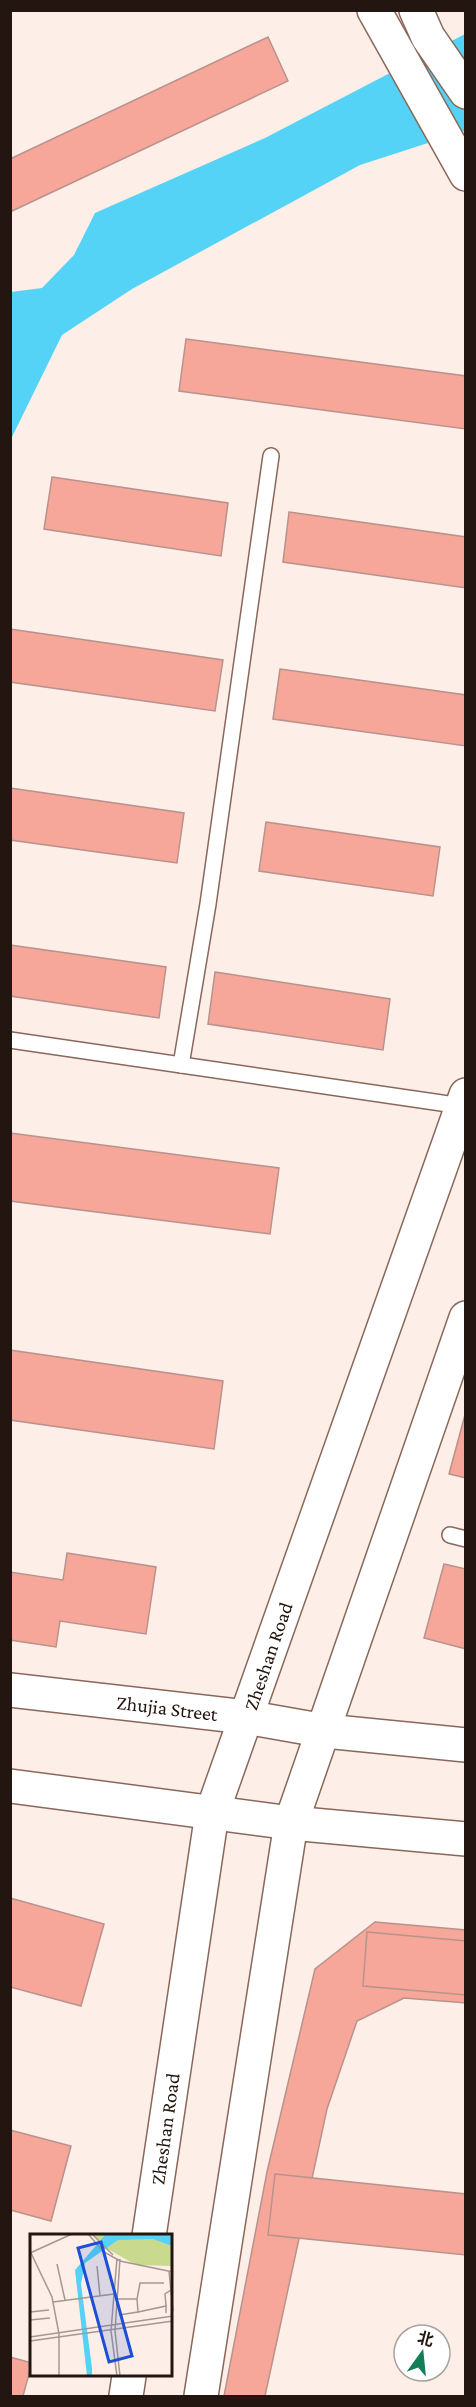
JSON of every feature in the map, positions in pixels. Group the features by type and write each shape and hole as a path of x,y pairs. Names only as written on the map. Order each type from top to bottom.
{"street":[{"path":"374,10 465,174"},
{"path":"416,10 428,37 465,92"},
{"name":"Zheshan Road","path":"149,2234 212,1813 464,1101"},
{"path":"201,2397 291,1823 325,1731 465,1318"},
{"name":"Zhujia Street","path":"10,1690 246,1717 325,1731 465,1745"},
{"path":"10,1786 291,1823 465,1839"},
{"path":"126,2397 129,2377"}],"lane":[{"path":"181,1065 208,904 271,456"},
{"path":"10,1040 181,1065 464,1101"},
{"path":"450,1534 465,1539"}],"water":[{"path":"465,34 465,131 360,165 132,289 62,335 11,439 11,292 42,288 74,255 95,213 265,138"}],"building":[{"path":"268,37 288,81 10,212 10,159"},
{"path":"186,339 466,376 466,429 179,391"},
{"path":"52,477 228,503 221,556 44,529"},
{"path":"289,512 466,537 466,588 283,562"},
{"path":"10,629 223,660 215,711 10,682"},
{"path":"280,669 466,695 466,746 273,719"},
{"path":"10,788 184,813 177,863 10,840"},
{"path":"266,822 440,847 433,896 259,871"},
{"path":"10,945 166,967 159,1018 10,996"},
{"path":"215,972 390,999 383,1050 208,1024"},
{"path":"10,1133 279,1168 270,1234 10,1201"},
{"path":"10,1350 223,1381 214,1449 10,1420"},
{"path":"466,1411 466,1478 449,1474"},
{"path":"67,1553 156,1567 146,1634 60,1621 56,1647 10,1640 10,1572 63,1580"},
{"path":"444,1564 466,1569 466,1649 424,1638"},
{"path":"10,1898 104,1924 81,2006 10,1987"},
{"path":"375,1922 466,1930 466,2003 404,1998 357,2021 327,2109 265,2396 224,2396 267,2172 315,1969"},
{"path":"367,1932 466,1941 466,1995 363,1986"},
{"path":"10,2130 71,2146 51,2221 10,2210"},
{"path":"275,2174 466,2194 466,2255 268,2235"},
{"path":"10,2357 30,2362 23,2396 10,2396"}]}
